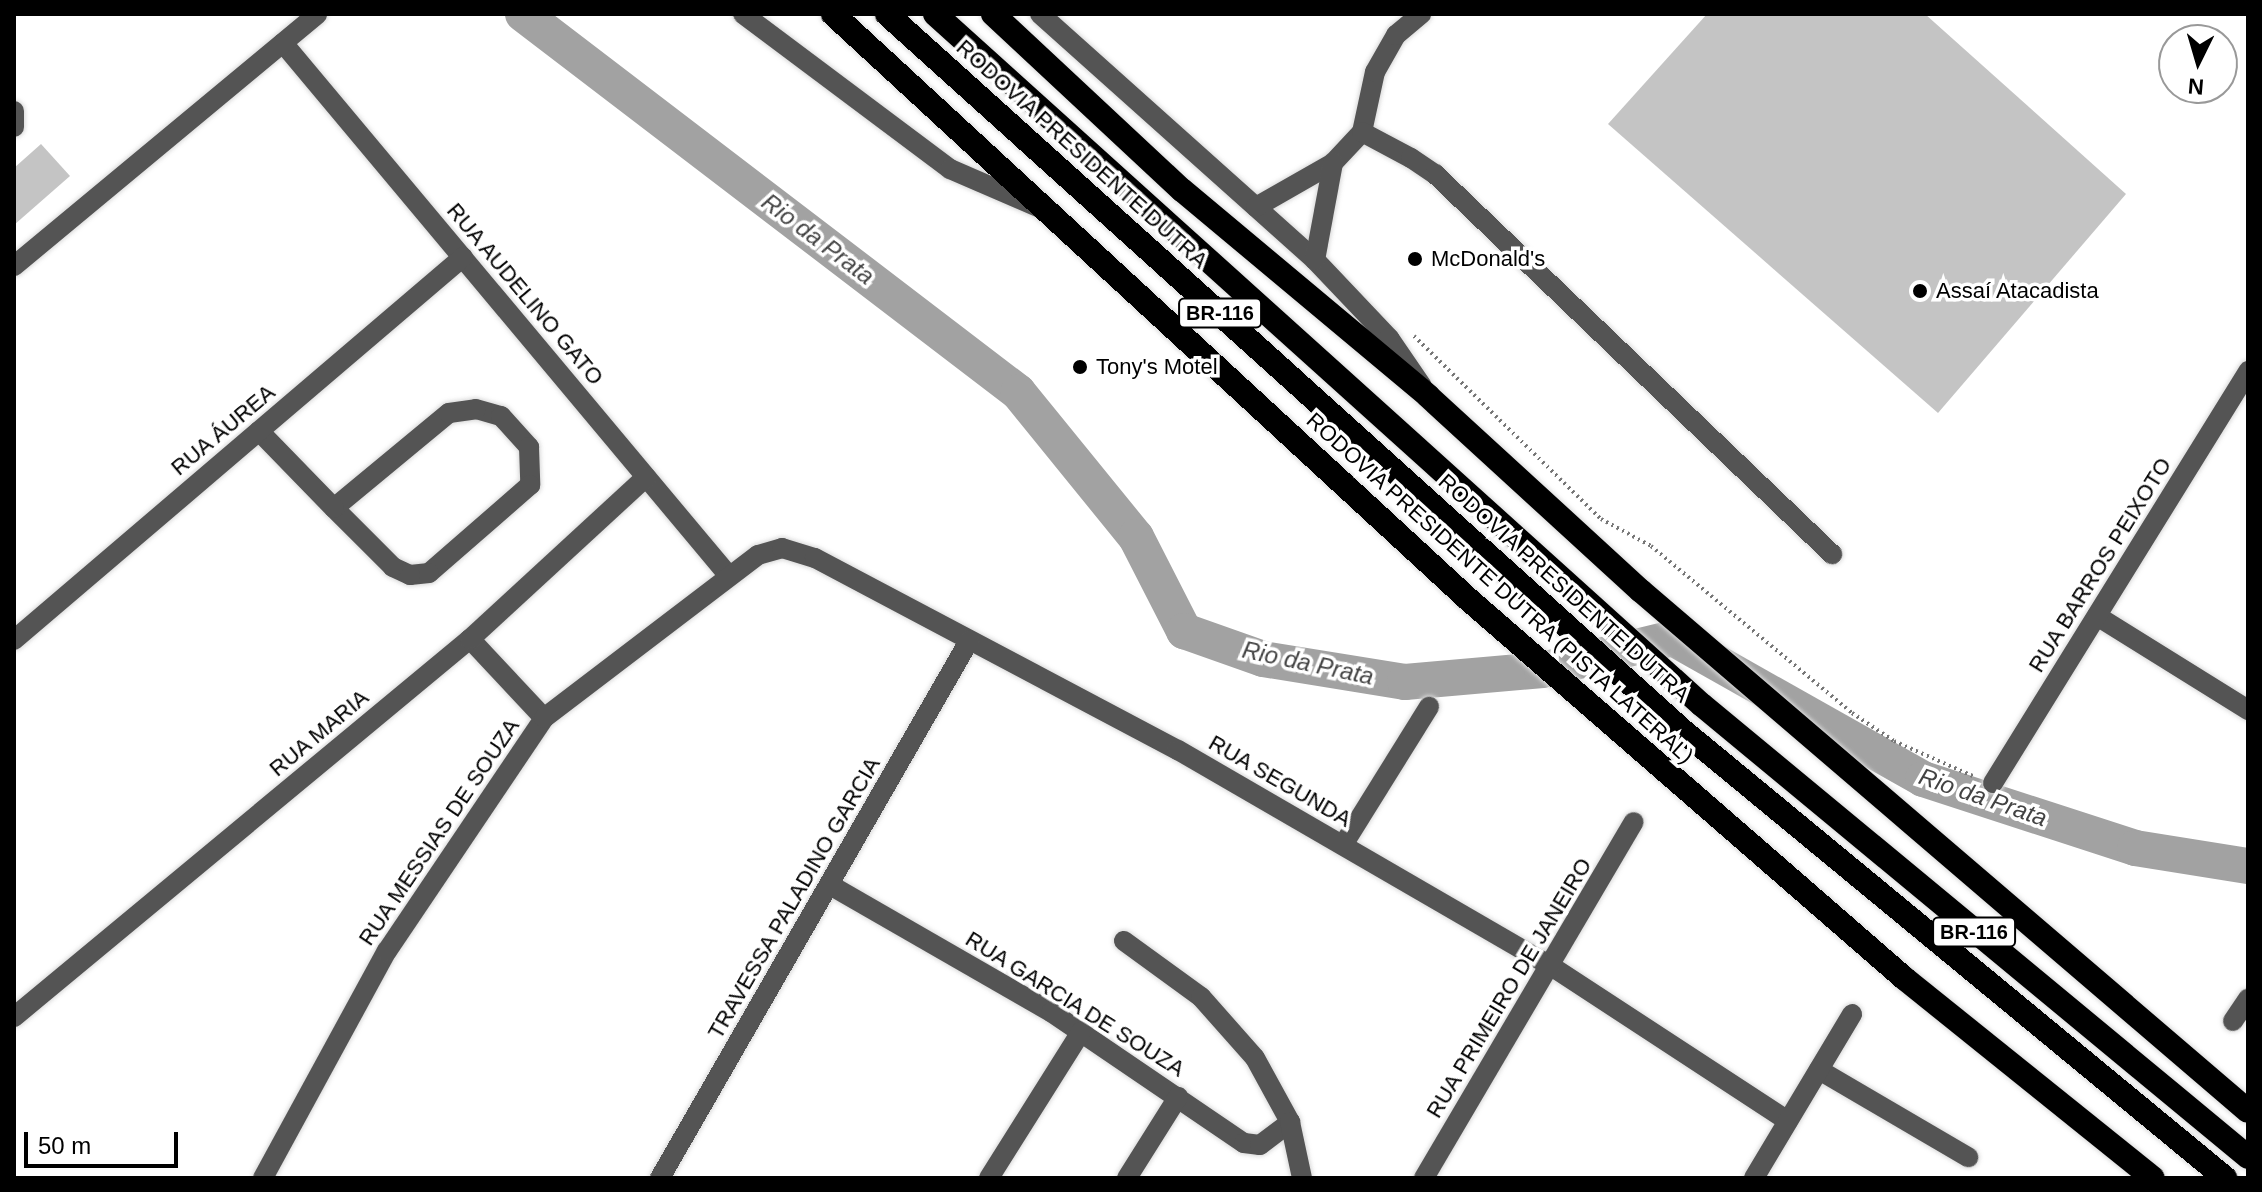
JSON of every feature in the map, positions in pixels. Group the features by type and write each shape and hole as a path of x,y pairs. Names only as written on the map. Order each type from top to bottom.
{"highway":[{"name":"RODOVIA PRESIDENTE DUTRA (PISTA LATERAL)","path":"833,14 1468,599 1904,978 2153,1178"},
{"name":"RODOVIA PRESIDENTE DUTRA","path":"887,14 1683,731 2225,1178"},
{"name":"RODOVIA PRESIDENTE DUTRA","path":"935,14 1702,705 2248,1157"},
{"name":"BR-116","path":"993,14 1182,190 1428,396 1641,591 2248,1111"}],"street":[{"path":"14,266 317,14"},
{"path":"743,14 950,169 1044,209"},
{"path":"1040,14 1315,260 1389,338 1428,396"},
{"path":"1256,207 1333,163 1362,132 1375,72 1396,35 1421,14"},
{"name":"RUA AUDELINO GATO","path":"283,43 729,576"},
{"path":"14,111 14,127"},
{"path":"1362,132 1435,174 1832,554"},
{"path":"1315,260 1333,163"},
{"name":"RUA ÁUREA","path":"14,640 463,257"},
{"name":"RUA BARROS PEIXOTO","path":"1993,783 2248,371"},
{"path":"259,431 334,508 393,567 410,575 429,573 530,485 529,447 501,416 476,409 449,413 334,508"},
{"name":"RUA MARIA","path":"14,1017 470,639 646,477"},
{"name":"RUA SEGUNDA","path":"729,576 767,550 800,552 1178,750 1343,845 1551,966 1788,1121"},
{"name":"RUA MESSIAS DE SOUZA","path":"263,1178 387,951 544,718 729,576"},
{"path":"2097,616 2248,710"},
{"path":"470,639 544,718"},
{"name":"TRAVESSA PALADINO GARCIA","path":"660,1178 969,641"},
{"path":"1343,845 1429,707"},
{"name":"RUA PRIMEIRO DE JANEIRO","path":"1424,1178 1634,822"},
{"name":"RUA GARCIA DE SOUZA","path":"830,885 1081,1032 1252,1146 1290,1122"},
{"path":"1124,941 1230,1025 1290,1122 1302,1178"},
{"path":"2233,1021 2248,999"},
{"path":"1754,1178 1852,1014"},
{"path":"989,1178 1081,1032"},
{"path":"1819,1070 1968,1157"},
{"path":"1127,1178 1178,1097"}],"path":[{"path":"1409,332 1601,519 1651,546 1819,688 1894,741 1993,783"}],"building":[{"name":"Assaí Atacadista","path":"1707,14 1925,14 2126,194 1938,413 1608,124"},
{"path":"41,144 70,176 14,225 14,168"}],"waterway":[{"name":"Rio da Prata","path":"523,14 1018,392 1136,537 1184,631 1263,659 1405,682 1542,670 1673,638 1923,779 2135,848 2248,866"}],"place":[{"name":"McDonald's","path":"1415,259"},
{"name":"Assaí Atacadista","path":"1920,291"},
{"name":"Tony's Motel","path":"1080,367"}]}
